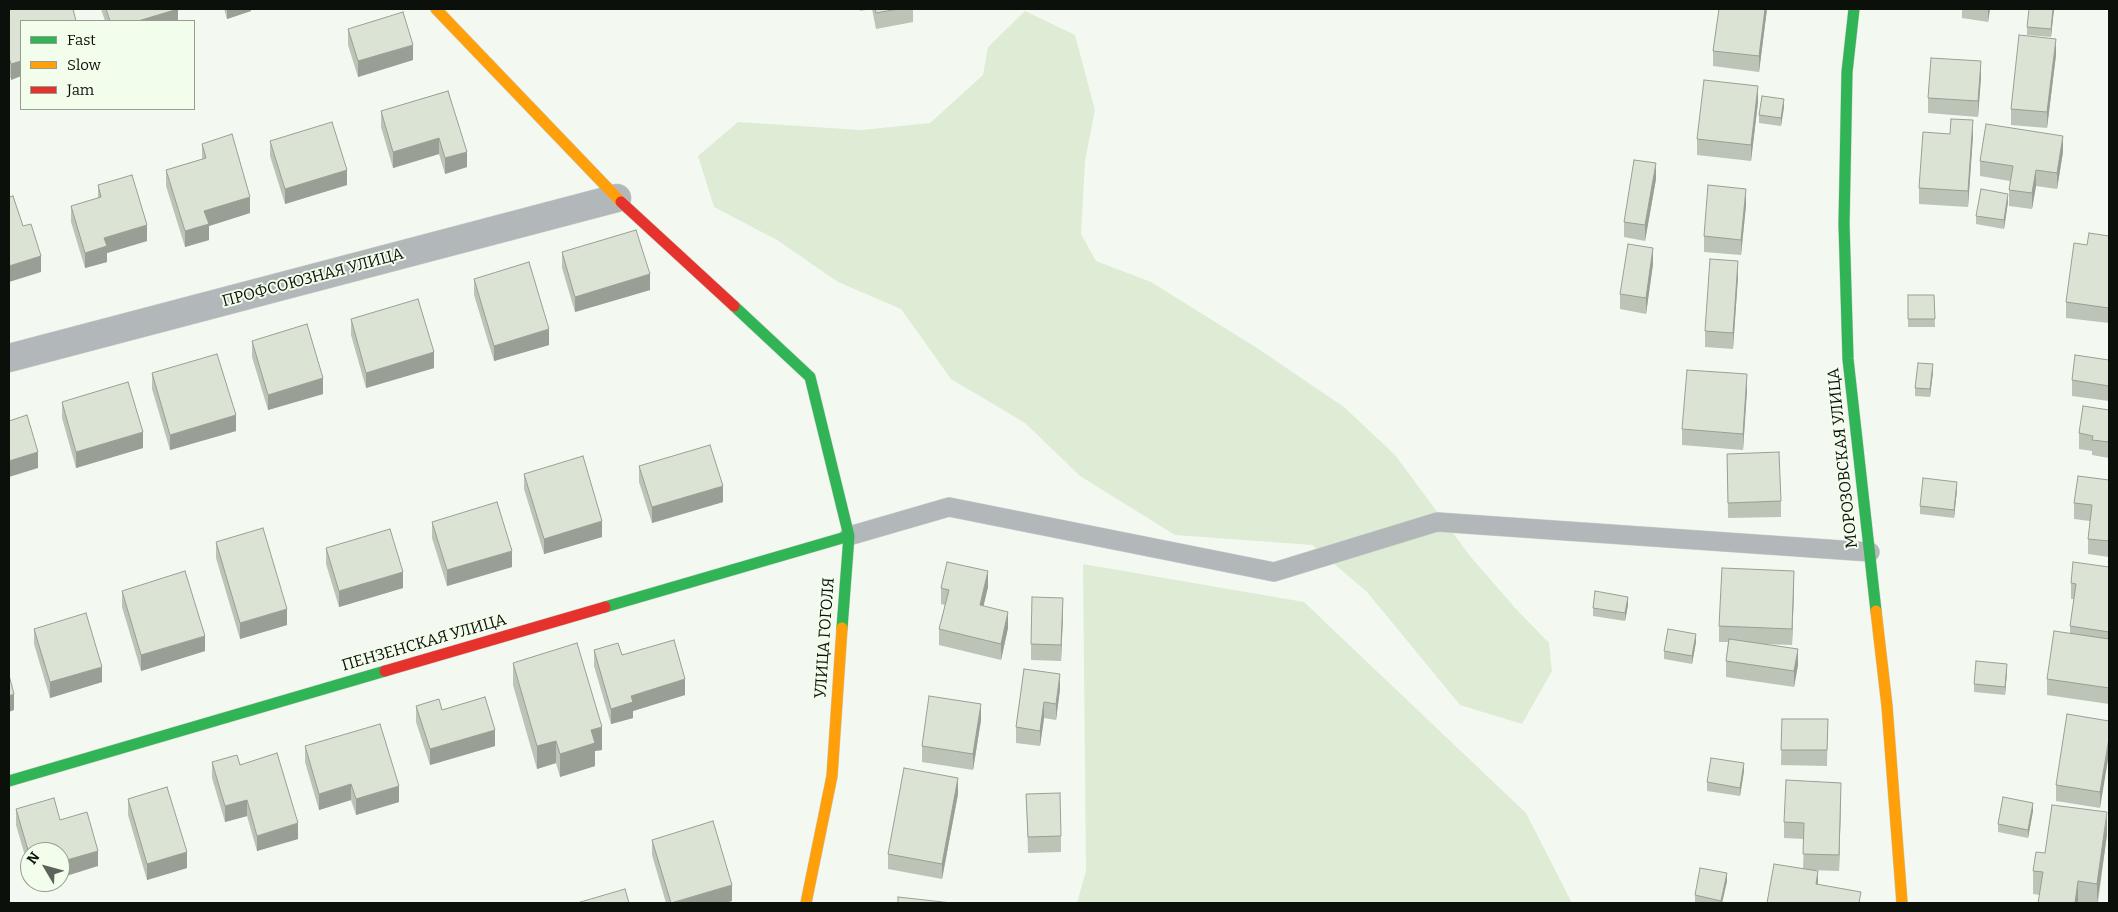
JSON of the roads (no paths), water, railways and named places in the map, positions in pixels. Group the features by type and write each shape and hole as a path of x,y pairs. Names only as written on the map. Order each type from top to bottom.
{"street":[{"path":"436,9 616,198"},
{"name":"МОРОЗОВСКАЯ УЛИЦА","path":"1854,9 1847,91 1844,224 1848,359 1887,706 1902,903"},
{"name":"ПРОФСОЮЗНАЯ УЛИЦА","path":"9,358 616,198"},
{"name":"УЛИЦА ГОГОЛЯ","path":"616,198 810,377 849,536 832,776 806,903"},
{"name":"ПЕНЗЕНСКАЯ УЛИЦА","path":"9,781 849,536"}],"lane":[{"path":"849,536 949,507 1274,572 1437,522 1870,552"}]}
